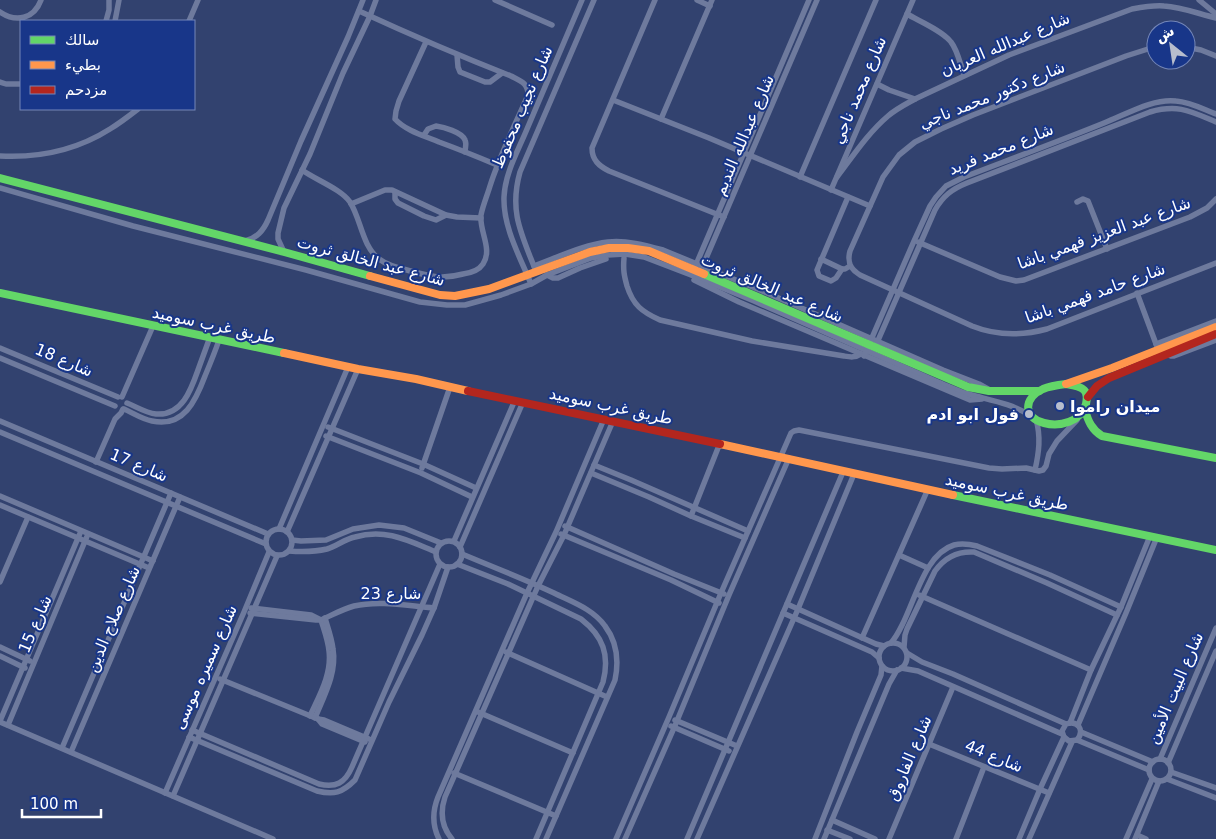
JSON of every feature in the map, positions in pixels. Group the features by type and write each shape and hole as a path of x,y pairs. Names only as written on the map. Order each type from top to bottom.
{"street":[{"path":"0,12 16,18 25,17 34,12 41,0"},
{"path":"106,20 109,0"},
{"path":"114,20 119,0"},
{"path":"189,20 198,0"},
{"path":"243,241 252,239 263,230 363,0"},
{"path":"284,252 278,239 278,233 284,208 376,0"},
{"path":"495,0 505,2 552,25"},
{"name":"شارع نجيب محفوظ","path":"531,284 513,242 504,198 506,183 517,152 582,0"},
{"name":"شارع نجيب محفوظ","path":"536,273 518,225 515,199 516,186 520,172 594,0"},
{"path":"655,0 592,148 592,153 597,163 609,171 724,217"},
{"path":"661,119 711,3 697,0"},
{"name":"شارع عبدالله النديم","path":"696,273 717,214 809,0"},
{"name":"شارع عبدالله النديم","path":"696,273 724,217 817,0"},
{"path":"800,177 876,0"},
{"name":"شارع محمد ناجي","path":"831,190 912,0"},
{"path":"1199,0 1216,14"},
{"name":"شارع عبدالله العريان","path":"837,177 863,143 888,115 915,99 1009,55 1132,9 1164,6 1182,8 1216,18"},
{"path":"302,170 338,192 350,204 368,244 378,259 394,267 430,276 451,277 467,274 482,266 487,253 481,218 483,207 497,165 528,95 527,87 524,82 426,42 359,11"},
{"path":"907,14 945,36 951,42 964,75"},
{"path":"426,42 399,101 394,116 395,119 400,124 424,135 497,165"},
{"path":"1196,49 1216,56"},
{"name":"شارع دكتور محمد ناجي","path":"850,266 848,258 850,252 883,177 906,150 926,136 979,113 1146,50"},
{"path":"457,55 460,72 485,82 492,81 502,73"},
{"path":"334,68 343,73"},
{"path":"0,82 20,84"},
{"path":"877,84 915,99"},
{"path":"612,100 870,206"},
{"name":"شارع محمد فريد","path":"870,350 893,290 917,242 940,203 950,192 1150,112 1160,105 1176,101 1216,114"},
{"name":"شارع محمد فريد","path":"1160,105 1191,112 1216,122"},
{"path":"0,156 24,157 54,153 110,130 137,110"},
{"path":"424,135 428,129 436,126 462,135 466,140 465,152"},
{"name":"شارع عبد الخالق ثروت","path":"0,178 243,241 440,295 455,296 489,289 590,252 609,248 649,251 870,350 968,387 989,390 1039,391"},
{"name":"شارع عبد الخالق ثروت","path":"0,188 133,226 298,268 420,302 466,305 531,284 536,273"},
{"path":"350,204 385,190 395,192 446,215 481,218"},
{"path":"395,192 395,199 398,203 424,216 436,220 446,215"},
{"path":"848,197 821,259 817,270 819,276 831,281 836,278 842,269 850,266 860,276 899,293"},
{"path":"1077,202 1083,199 1088,201 1107,249"},
{"name":"شارع عبد العزيز فهمي باشا","path":"917,242 1000,277 1016,281 1024,280 1190,218 1216,199"},
{"path":"275,205 284,208"},
{"path":"133,226 136,214"},
{"name":"شارع محمد فريد","path":"870,350 899,293 917,242"},
{"name":"شارع عبد الخالق ثروت","path":"536,273 547,275 591,258 625,254 644,257 696,273"},
{"path":"624,258 623,271 630,296 637,306 647,314 660,320 752,341 854,358 870,350"},
{"path":"547,275 558,278 603,260 624,258 696,273 739,302 870,350"},
{"path":"821,259 842,269"},
{"name":"شارع حامد فهمي باشا","path":"899,293 983,330 1026,334 1047,329 1216,263"},
{"name":"طريق غرب سوميد","path":"0,293 720,443 843,472 1216,550"},
{"path":"1137,293 1160,351"},
{"path":"625,839 677,721 729,595 785,457 789,435 799,430 989,468 1026,468 1039,471 1045,468 1049,454 1057,441 1082,413 1092,390 1099,384 1216,321"},
{"path":"115,419 115,402 120,397 154,326"},
{"path":"1082,413 1065,423 1048,424 1033,417 1027,410 1028,402 1039,391 1054,385 1066,384 1160,351 1216,327"},
{"path":"1194,346 1216,334"},
{"path":"120,397 128,403 154,414 167,413 174,410 182,404 192,386 210,337"},
{"path":"116,407 119,410 123,409 151,421 161,422 178,418 186,412 200,390 219,340"},
{"path":"1160,351 1194,346 1216,340"},
{"name":"شارع 18","path":"0,348 120,397"},
{"name":"شارع عبد الخالق ثروت","path":"870,350 903,369 959,391 1010,405 1033,417"},
{"name":"شارع 18","path":"0,358 116,407"},
{"path":"279,529 348,367"},
{"path":"287,532 358,369"},
{"path":"1066,384 1084,390 1088,397"},
{"path":"421,473 450,387"},
{"path":"454,541 515,400"},
{"path":"460,547 523,402"},
{"path":"96,462 115,419 128,403"},
{"path":"1082,413 1092,428 1102,436 1216,458"},
{"path":"1033,417 1039,440 1035,470"},
{"path":"440,839 433,822 434,805 527,593 560,524 604,419"},
{"name":"شارع 17","path":"0,421 268,534"},
{"path":"452,839 446,832 443,824 442,806 538,586 564,535 613,421"},
{"path":"323,425 424,464 476,488"},
{"name":"شارع 17","path":"0,432 266,544"},
{"path":"320,433 421,473 472,497"},
{"path":"691,516 720,443"},
{"path":"383,458 386,450"},
{"path":"616,839 748,531 785,457"},
{"path":"594,466 748,531"},
{"path":"687,839 843,472"},
{"path":"591,473 745,538"},
{"path":"697,839 798,609 854,474"},
{"path":"628,488 631,480"},
{"path":"862,638 928,489"},
{"path":"649,497 652,490"},
{"name":"شارع صلاح الدين","path":"62,748 171,493"},
{"path":"0,496 152,561"},
{"name":"شارع صلاح الدين","path":"71,752 180,497"},
{"path":"0,505 149,568"},
{"path":"0,582 28,517"},
{"path":"713,524 716,517"},
{"path":"560,524 674,574 729,595"},
{"path":"292,540 326,540 353,529 379,525 404,528 441,543"},
{"path":"279,529 287,532 292,540 289,551 277,556 269,552 266,544 268,534 273,530 279,529"},
{"name":"شارع 15","path":"0,722 81,531"},
{"path":"556,532 671,580 724,605"},
{"name":"شارع 15","path":"8,725 88,534"},
{"path":"289,551 309,552 320,550 357,536 380,534 401,537 436,552"},
{"path":"1019,839 1063,736 1063,728 1068,724 1091,670 1154,537"},
{"path":"1153,762 1081,732 1078,725 1126,613 1154,537"},
{"path":"454,541 460,547 461,560 457,564 448,567 440,564 436,552 441,543 454,541"},
{"path":"824,839 888,684 906,661 905,635 928,568 934,558 943,550 954,545 966,544 977,546 1050,575 1119,611"},
{"name":"شارع سميره موسى","path":"165,793 269,552"},
{"path":"879,658 884,646 891,642 899,632 919,595 940,564 956,554 965,552 974,552 1126,613"},
{"path":"462,554 532,583 589,610 606,626 615,646 617,658 615,680 546,839"},
{"path":"899,555 928,568"},
{"name":"شارع سميره موسى","path":"173,796 277,556"},
{"path":"192,730 319,784 336,784 343,781 349,775 440,564"},
{"path":"457,564 508,584 582,619 597,634 605,652 606,662 603,682 536,839"},
{"path":"189,738 317,791 327,794 347,788 355,780 389,702 422,635 434,608 448,567"},
{"path":"1047,582 1050,575"},
{"path":"919,595 1091,670"},
{"name":"شارع 23","path":"323,619 351,607 370,604 434,608"},
{"path":"571,614 576,604"},
{"path":"787,604 884,646"},
{"path":"245,610 310,620 323,619 329,650 329,667 314,718"},
{"path":"783,613 872,652 879,658 882,666 881,676 815,839"},
{"path":"119,614 128,618"},
{"path":"590,626 598,617"},
{"name":"شارع البيت الأمين","path":"1160,759 1207,650 1213,642 1216,628"},
{"path":"891,642 898,643 922,662 1068,724 1078,725"},
{"path":"0,647 34,663"},
{"path":"1207,650 1216,653"},
{"path":"502,651 608,697"},
{"name":"شارع البيت الأمين","path":"1168,763 1216,653"},
{"path":"0,656 31,670"},
{"path":"882,666 889,670 918,671 1063,736 1067,740 1148,770"},
{"path":"215,678 314,718 324,720 372,742"},
{"name":"شارع الفاروق","path":"889,839 953,687"},
{"path":"475,711 573,753"},
{"path":"669,718 737,746"},
{"path":"0,722 272,839"},
{"path":"666,724 734,754"},
{"path":"582,731 591,735"},
{"path":"1029,839 1074,741 1081,732"},
{"name":"شارع 44","path":"929,744 1049,793"},
{"path":"1167,779 1171,772 1168,763 1160,759 1153,762 1148,770 1152,778 1159,781 1167,779 1216,798"},
{"path":"956,839 984,767"},
{"path":"449,771 556,816"},
{"path":"1171,772 1216,788"},
{"path":"1126,839 1152,778"},
{"path":"1146,839 1136,837 1159,781"},
{"path":"821,822 875,839"},
{"path":"829,825 850,839"}],"traffic: fast":[{"path":"0,178 370,276"},
{"path":"704,274 968,387 989,391 1039,391"},
{"path":"0,293 284,353"},
{"path":"1066,384 1076,386 1086,393 1086,404 1080,415 1069,422 1057,424 1044,423 1032,416 1028,407 1032,397 1048,387 1066,384"},
{"path":"1085,410 1091,425 1102,436 1216,458"},
{"path":"953,495 1216,550"}],"traffic: slow":[{"path":"370,276 440,295 455,296 489,289 590,252 609,248 649,251 704,274"},
{"path":"1066,384 1216,327"},
{"path":"284,353 468,391"},
{"path":"720,444 953,495"}],"traffic: jam":[{"path":"1088,397 1097,386 1109,378 1216,334"},
{"path":"468,391 720,444"}],"place":[{"name":"ميدان راموا","path":"1060,406"},
{"name":"فول ابو ادم","path":"1029,414"}]}
